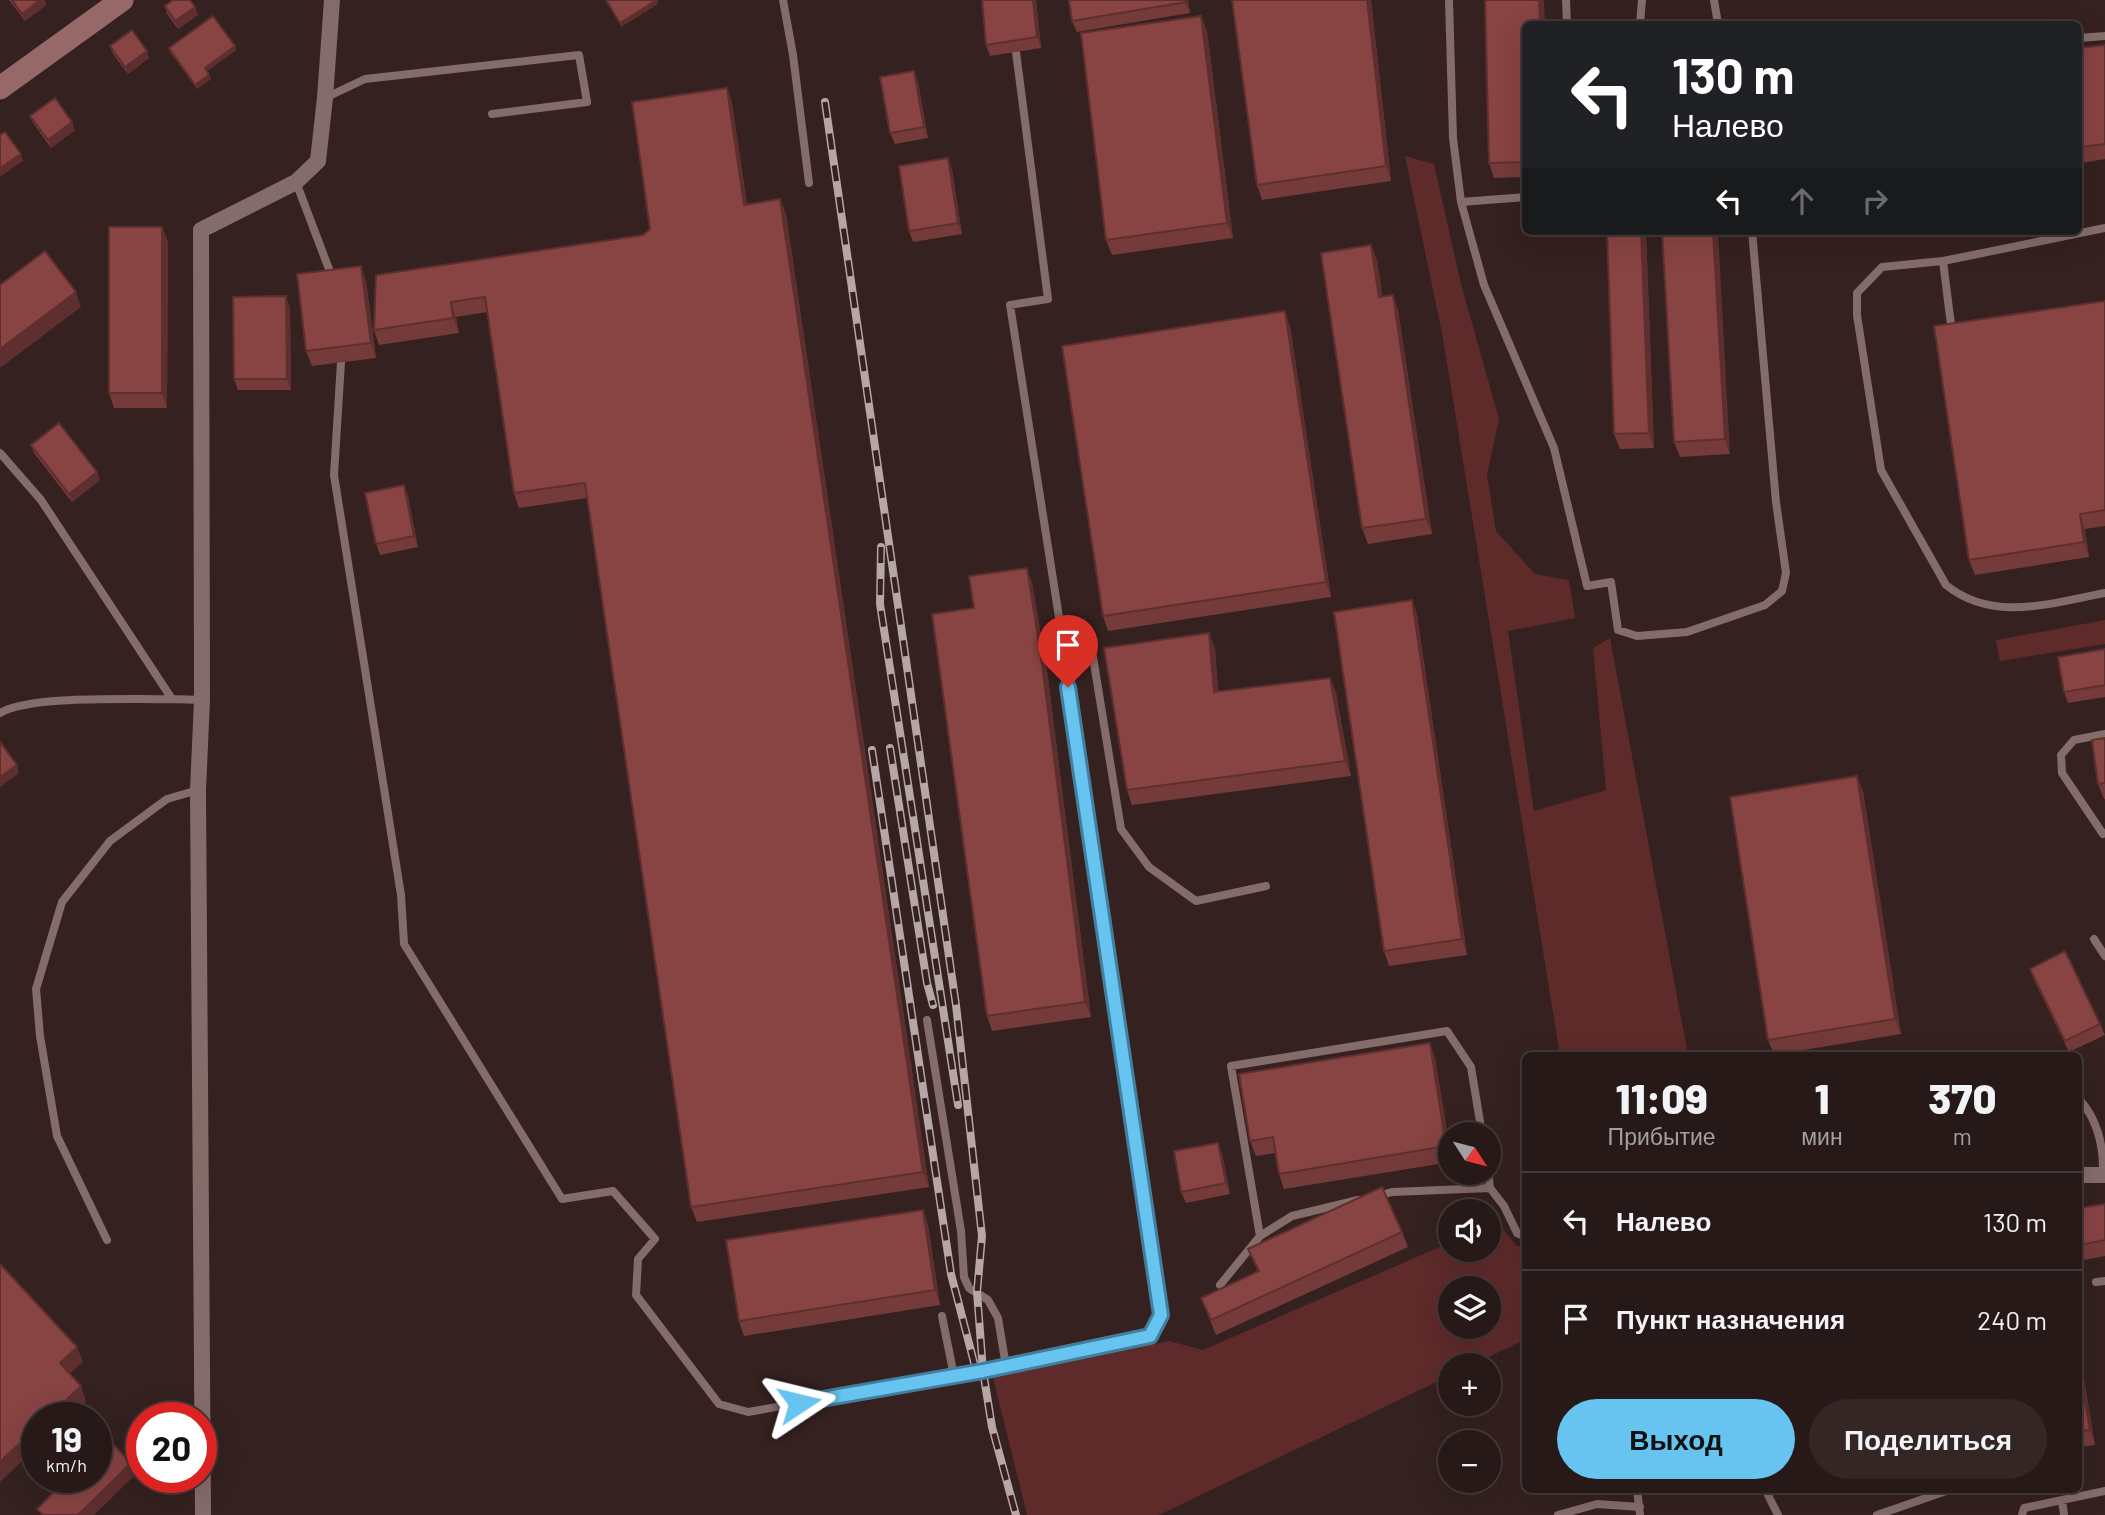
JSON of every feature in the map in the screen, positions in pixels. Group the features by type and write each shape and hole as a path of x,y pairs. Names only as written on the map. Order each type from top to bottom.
{"street":[{"path":"0,88 122,0"},
{"path":"203,1515 198,790 202,700 201,230 296,182 318,161 332,0"},
{"path":"2082,1175 2104,1175"}],"lane":[{"path":"783,0 793,55 809,183"},
{"path":"1449,0 1453,138 1461,202 1484,285 1554,448 1587,586 1611,582 1618,630 1637,636 1686,632 1765,605 1782,591 1786,573 1776,502 1752,235"},
{"path":"1566,0 1567,21"},
{"path":"1640,21 1642,0"},
{"path":"1714,0 1718,21"},
{"path":"2082,38 2105,36"},
{"path":"1016,52 1048,299 1010,305 1064,649 1092,651 1121,829 1149,867 1196,901 1266,886"},
{"path":"325,98 366,79 579,55 587,102 492,114"},
{"path":"296,182 335,285"},
{"path":"1461,202 1522,197"},
{"path":"2082,233 2105,228"},
{"path":"2071,235 1943,261 1882,267 1857,293 1857,314 1881,470 1946,585 1961,597 1992,608 2029,607 2105,593"},
{"path":"1943,261 1951,325"},
{"path":"341,362 334,475 401,895 404,944 562,1199 613,1191 655,1239 638,1259 636,1295 719,1404 748,1412 1006,1366 1150,1336 1161,1315 1068,687"},
{"path":"0,453 41,500 172,699"},
{"path":"0,713 12,706 58,702 202,700"},
{"path":"2105,734 2074,740 2061,755 2062,773 2103,834 2105,833"},
{"path":"107,1240 57,1136 40,1036 36,989 62,902 110,841 167,799 198,790"},
{"path":"2094,939 2105,956"},
{"path":"927,1020 961,1231 964,1277 969,1288 988,1300 998,1318 1006,1366"},
{"path":"1260,1236 1231,1066 1447,1031 1471,1067 1480,1122"},
{"path":"2082,1102 2092,1114 2104,1153 2104,1175"},
{"path":"1490,1185 1517,1233 1522,1235"},
{"path":"1220,1284 1260,1236 1292,1216 1392,1192 1490,1188"},
{"path":"942,1316 954,1376"},
{"path":"2022,1515 2024,1507 2105,1491"},
{"path":"1558,1515 1597,1504 1640,1511 1638,1493"},
{"path":"1768,1493 1778,1515"},
{"path":"1877,1515 1940,1493"},
{"path":"2062,1500 2064,1515"}],"shaded area":[{"path":"1405,156 1434,164 1461,284 1499,419 1487,475 1496,531 1535,574 1569,580 1575,618 1508,631 1534,811 1606,790 1593,648 1610,638 1687,1052 1560,1052 1442,333"},
{"path":"2105,620 2105,644 2000,661 1996,640"},
{"path":"1501,1227 1517,1246 1522,1247 1522,1341 1497,1353 1438,1353 1438,1381 1159,1515 1027,1515 993,1378 1169,1341 1203,1350 1438,1248 1438,1262 1501,1262"}],"building":[{"path":"12,0 40,0 22,14"},
{"path":"173,0 190,0 195,7 175,21 165,6"},
{"path":"606,0 657,0 620,23"},
{"path":"982,0 1033,0 1037,37 986,45"},
{"path":"1069,0 1185,0 1186,2 1072,21"},
{"path":"1232,0 1367,0 1386,166 1257,185"},
{"path":"1485,0 1539,0 1540,21 1522,21 1522,162 1489,163"},
{"path":"213,16 235,46 205,68 209,75 195,85 169,48"},
{"path":"1201,16 1227,223 1106,240 1081,33"},
{"path":"132,30 147,51 125,67 110,46"},
{"path":"2105,45 2105,144 2082,147 2082,48"},
{"path":"914,71 924,127 890,133 880,77"},
{"path":"727,88 744,205 780,199 923,1172 691,1207 585,483 514,493 485,297 451,302 453,318 374,330 376,275 643,235 650,229 632,102"},
{"path":"55,98 72,122 48,140 30,116"},
{"path":"5,132 21,154 0,168 0,135"},
{"path":"948,158 958,223 909,231 899,166"},
{"path":"109,227 162,227 162,393 109,393"},
{"path":"1607,235 1641,235 1649,433 1614,434"},
{"path":"1662,235 1713,235 1725,439 1674,442"},
{"path":"1371,245 1379,297 1393,295 1426,519 1362,528 1321,253"},
{"path":"45,251 76,292 0,349 0,285"},
{"path":"361,266 371,343 306,351 297,274"},
{"path":"286,296 287,379 234,379 233,297"},
{"path":"2105,301 2105,510 2080,514 2084,542 1969,560 1934,326"},
{"path":"1285,311 1326,582 1103,616 1062,346"},
{"path":"59,423 97,472 69,494 31,445"},
{"path":"404,485 414,536 376,544 365,493"},
{"path":"1027,568 1041,656 1085,1002 987,1016 932,614 974,608 969,576"},
{"path":"1412,600 1462,939 1384,951 1334,612"},
{"path":"1209,633 1214,692 1330,678 1345,761 1127,790 1104,648"},
{"path":"2105,649 2105,685 2064,692 2058,657"},
{"path":"2105,738 2105,783 2098,784 2092,740"},
{"path":"0,742 17,765 0,777"},
{"path":"1857,776 1895,1019 1768,1040 1730,797"},
{"path":"2065,951 2100,1024 2065,1041 2030,969"},
{"path":"1430,1043 1442,1122 1438,1122 1438,1147 1279,1174 1273,1137 1250,1141 1239,1074"},
{"path":"1218,1143 1226,1183 1181,1192 1174,1151"},
{"path":"1382,1187 1402,1232 1211,1320 1201,1298 1259,1271 1248,1249"},
{"path":"2105,1204 2105,1240 2082,1244 2082,1208"},
{"path":"923,1210 935,1290 739,1321 726,1240"},
{"path":"0,1264 77,1347 60,1363 81,1386 64,1402 21,1402 21,1442 0,1462"},
{"path":"2082,1384 2090,1430 2082,1431"},
{"path":"112,1443 126,1458 126,1468 112,1482"},
{"path":"53,1493 100,1493 78,1515 43,1515 37,1509"}],"railway":[{"path":"825,102 956,1005 982,1236 977,1292 983,1371 992,1427 1016,1515"},
{"path":"881,547 880,604 958,1105"},
{"path":"890,748 927,983 933,1005"},
{"path":"872,750 951,1274 976,1370"}],"route":[{"path":"799,1403 983,1371 1150,1336 1161,1315 1068,687"}]}
